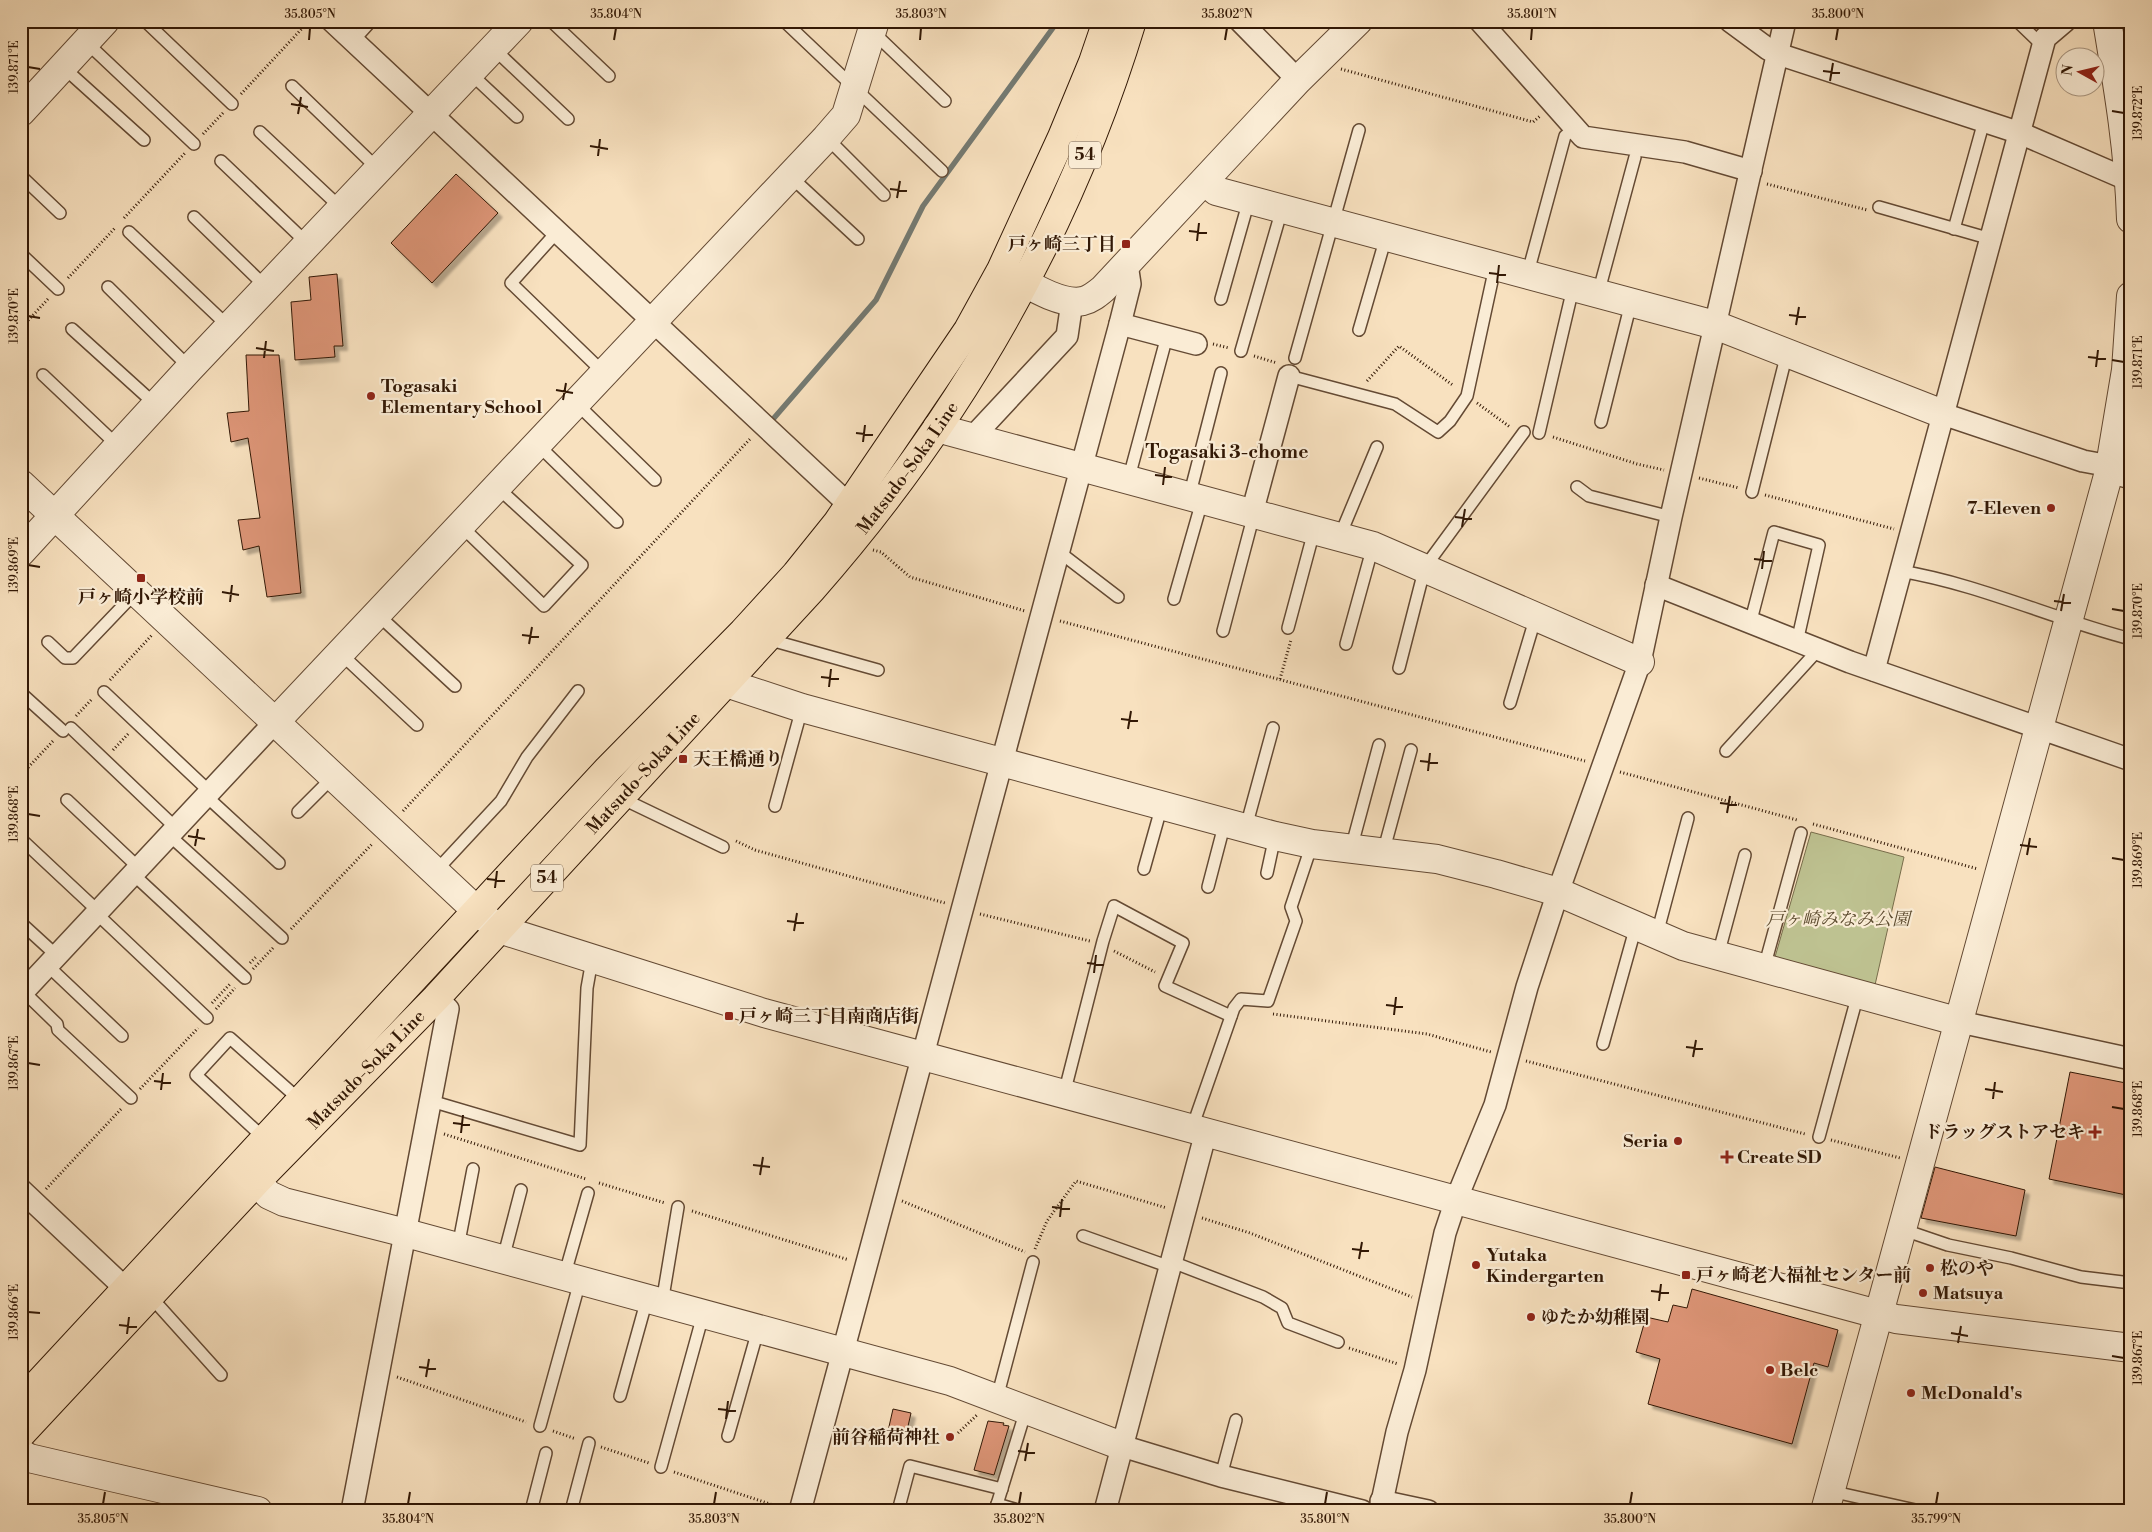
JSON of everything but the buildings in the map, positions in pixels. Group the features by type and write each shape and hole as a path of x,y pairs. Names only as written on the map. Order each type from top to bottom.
{"main road":[{"name":"Matsudo-Soka Line","path":"21,1434 266,1140 301,1101 608,769 743,632 796,574 860,515 1001,270 1062,137 1093,62 1107,21"},
{"name":"Matsudo-Soka Line","path":"21,1402 256,1182 436,998 766,639 860,515 938,428 984,356 1026,283 1061,210 1089,144 1132,21"}],"street":[{"path":"21,112 105,21"},
{"path":"332,21 651,322 860,515"},
{"path":"21,552 190,368 519,21"},
{"path":"1240,21 1298,80"},
{"path":"1001,270 1054,297 1072,302 1092,297 1103,289 1298,80 1358,21"},
{"path":"1480,21 1571,131 1583,137 1685,152 1751,171"},
{"path":"1730,21 1768,49 1778,54 2020,133 2130,180"},
{"path":"1428,1511 1380,1506 1397,1432 1415,1370 1445,1233 1456,1200 1495,1105 1527,987 1558,892 1640,662 1671,517 1785,21"},
{"path":"1874,670 2045,38 2065,21"},
{"path":"2107,21 2124,123 2130,180 2131,219"},
{"path":"22,993 460,525 826,138 846,115 870,24"},
{"path":"1205,181 1216,191 1526,276 1715,325 1943,414 2117,472"},
{"path":"800,1511 1120,324 1130,284 1127,264"},
{"path":"1828,1501 1960,1022 2068,619 2117,472 2131,296"},
{"path":"971,439 1066,336 1072,302"},
{"path":"1120,324 1196,344"},
{"path":"1253,514 1292,367"},
{"path":"938,428 971,439 1373,546 1640,662"},
{"path":"21,484 477,911 499,929 764,1013 1896,1319 2131,1348"},
{"path":"1656,585 1818,650 2131,760"},
{"path":"726,683 760,696 802,708 1276,836 1312,844 1437,859 1558,892 1683,946 1960,1022 2131,1059"},
{"path":"352,1511 448,1009 436,998"},
{"path":"1105,1511 1184,1213 1199,1130"},
{"path":"256,1182 269,1195 284,1202 503,1259 950,1381 987,1406 1026,1409 1122,1446 1221,1476 1362,1511"},
{"path":"21,1190 138,1293"},
{"path":"21,1453 29,1458 218,1506 258,1511"}],"lane":[{"path":"145,21 232,104"},
{"path":"353,41 371,21"},
{"path":"551,21 609,76"},
{"path":"784,21 854,90 942,172"},
{"path":"2017,21 2043,46"},
{"path":"870,24 945,101"},
{"path":"86,42 194,144"},
{"path":"493,48 568,119"},
{"path":"63,67 144,140"},
{"path":"470,73 518,117"},
{"path":"292,86 378,169"},
{"path":"1954,229 1984,121"},
{"path":"1358,130 1292,367 1396,404 1438,432 1450,420 1467,396 1495,267"},
{"path":"1526,276 1565,136 1571,131"},
{"path":"260,132 341,208"},
{"path":"826,138 884,195"},
{"path":"1540,433 1586,291 1635,157"},
{"path":"221,162 308,244"},
{"path":"21,176 60,213"},
{"path":"790,176 858,239"},
{"path":"1221,299 1249,200"},
{"path":"1879,207 1991,239"},
{"path":"1241,351 1282,209"},
{"path":"194,217 267,288"},
{"path":"129,232 229,327"},
{"path":"556,232 511,283 604,373"},
{"path":"1359,330 1386,237"},
{"path":"21,254 58,289"},
{"path":"108,288 190,368"},
{"path":"1601,422 1630,303"},
{"path":"72,329 156,405"},
{"path":"1128,481 1167,336"},
{"path":"1752,492 1787,353"},
{"path":"1174,599 1221,373"},
{"path":"43,375 118,446"},
{"path":"575,403 656,480"},
{"path":"1399,668 1425,567 1524,432"},
{"path":"537,444 617,522"},
{"path":"1288,628 1327,534 1377,448"},
{"path":"460,525 544,606 582,565 498,487"},
{"path":"1576,487 1589,496 1671,517"},
{"path":"1223,631 1253,514"},
{"path":"1750,624 1774,532 1819,545 1797,642"},
{"path":"1346,644 1373,546"},
{"path":"1058,551 1118,597"},
{"path":"1900,571 1923,575 1997,596 2131,639"},
{"path":"48,642 65,658 73,658 137,591"},
{"path":"377,614 455,686"},
{"path":"1510,703 1536,616"},
{"path":"766,639 878,670"},
{"path":"1726,751 1818,650"},
{"path":"340,653 417,725"},
{"path":"102,690 279,863"},
{"path":"436,872 501,801 527,757 578,690"},
{"path":"21,693 104,760 173,832 282,938"},
{"path":"775,806 802,708"},
{"path":"1208,887 1236,825 1273,728"},
{"path":"1351,849 1379,745"},
{"path":"1383,853 1411,750"},
{"path":"298,812 334,776"},
{"path":"621,798 724,846"},
{"path":"67,800 242,976"},
{"path":"1144,869 1162,805"},
{"path":"1603,1044 1688,818"},
{"path":"1764,968 1801,833"},
{"path":"1268,873 1276,836"},
{"path":"21,839 205,1015"},
{"path":"1199,1130 1234,1008 1241,999 1268,1001 1296,921 1290,907 1312,844"},
{"path":"1718,955 1745,855"},
{"path":"1064,1094 1103,941 1114,906 1184,943 1164,986 1231,1016"},
{"path":"21,923 51,960 122,1036"},
{"path":"431,1101 580,1145 587,988 592,960"},
{"path":"22,993 58,1024 58,1030 132,1098"},
{"path":"1819,1138 1858,994"},
{"path":"266,1140 196,1075 230,1038 301,1101"},
{"path":"458,1247 473,1169"},
{"path":"503,1259 522,1190"},
{"path":"540,1426 572,1279 588,1193"},
{"path":"620,1396 654,1301 678,1207"},
{"path":"1902,1229 1948,1245 2011,1258 2081,1277 2131,1283"},
{"path":"1083,1236 1263,1297 1282,1308 1288,1323 1338,1342"},
{"path":"987,1406 1033,1262"},
{"path":"138,1293 222,1375"},
{"path":"661,1467 703,1314"},
{"path":"728,1436 758,1330"},
{"path":"1020,1511 996,1507 1026,1409"},
{"path":"1221,1476 1236,1420"},
{"path":"571,1511 590,1443"},
{"path":"530,1511 546,1453"},
{"path":"898,1511 910,1466 1002,1489"},
{"path":"1828,1501 1920,1511"}],"path":[{"path":"21,328 309,21"},
{"path":"1332,67 1533,122 1546,110 1571,131"},
{"path":"1362,387 1399,346 1508,426 1524,432"},
{"path":"1540,433 1637,464 1910,534"},
{"path":"872,550 881,552 910,577 1040,615 1982,870"},
{"path":"1280,679 1292,637 1288,628"},
{"path":"21,775 67,730 156,632"},
{"path":"104,760 137,723"},
{"path":"205,1015 242,976 256,956"},
{"path":"426,1129 852,1261"},
{"path":"885,1194 1032,1255 1046,1221 1076,1181 1250,1233 1429,1304"},
{"path":"1338,1342 1415,1370"},
{"path":"958,1432 987,1406"}],"green space":[{"name":"戸ヶ崎みなみ公園","path":"1811,832 1904,857 1875,985 1775,957"}],"waterway":[{"path":"774,418 876,300 923,206 1058,21"}],"place":[{"name":"戸ヶ崎三丁目","path":"1126,244"},
{"name":"Togasaki Elementary School","path":"371,396"},
{"name":"7-Eleven","path":"2051,508"},
{"name":"戸ヶ崎小学校前","path":"141,578"},
{"name":"天王橋通り","path":"683,759"},
{"name":"戸ヶ崎三丁目南商店街","path":"729,1016"},
{"name":"ドラッグストアセキ","path":"2095,1132"},
{"name":"Seria","path":"1678,1141"},
{"name":"Create SD","path":"1727,1157"},
{"name":"Yutaka Kindergarten","path":"1476,1265"},
{"name":"松のや","path":"1930,1268"},
{"name":"戸ヶ崎老人福祉センター前","path":"1686,1275"},
{"name":"Matsuya","path":"1923,1293"},
{"name":"ゆたか幼稚園","path":"1531,1317"},
{"name":"Belc","path":"1770,1370"},
{"name":"McDonald's","path":"1911,1393"},
{"name":"前谷稲荷神社","path":"950,1437"}],"district":[{"name":"Togasaki 3-chome","path":"1227,452"}]}
